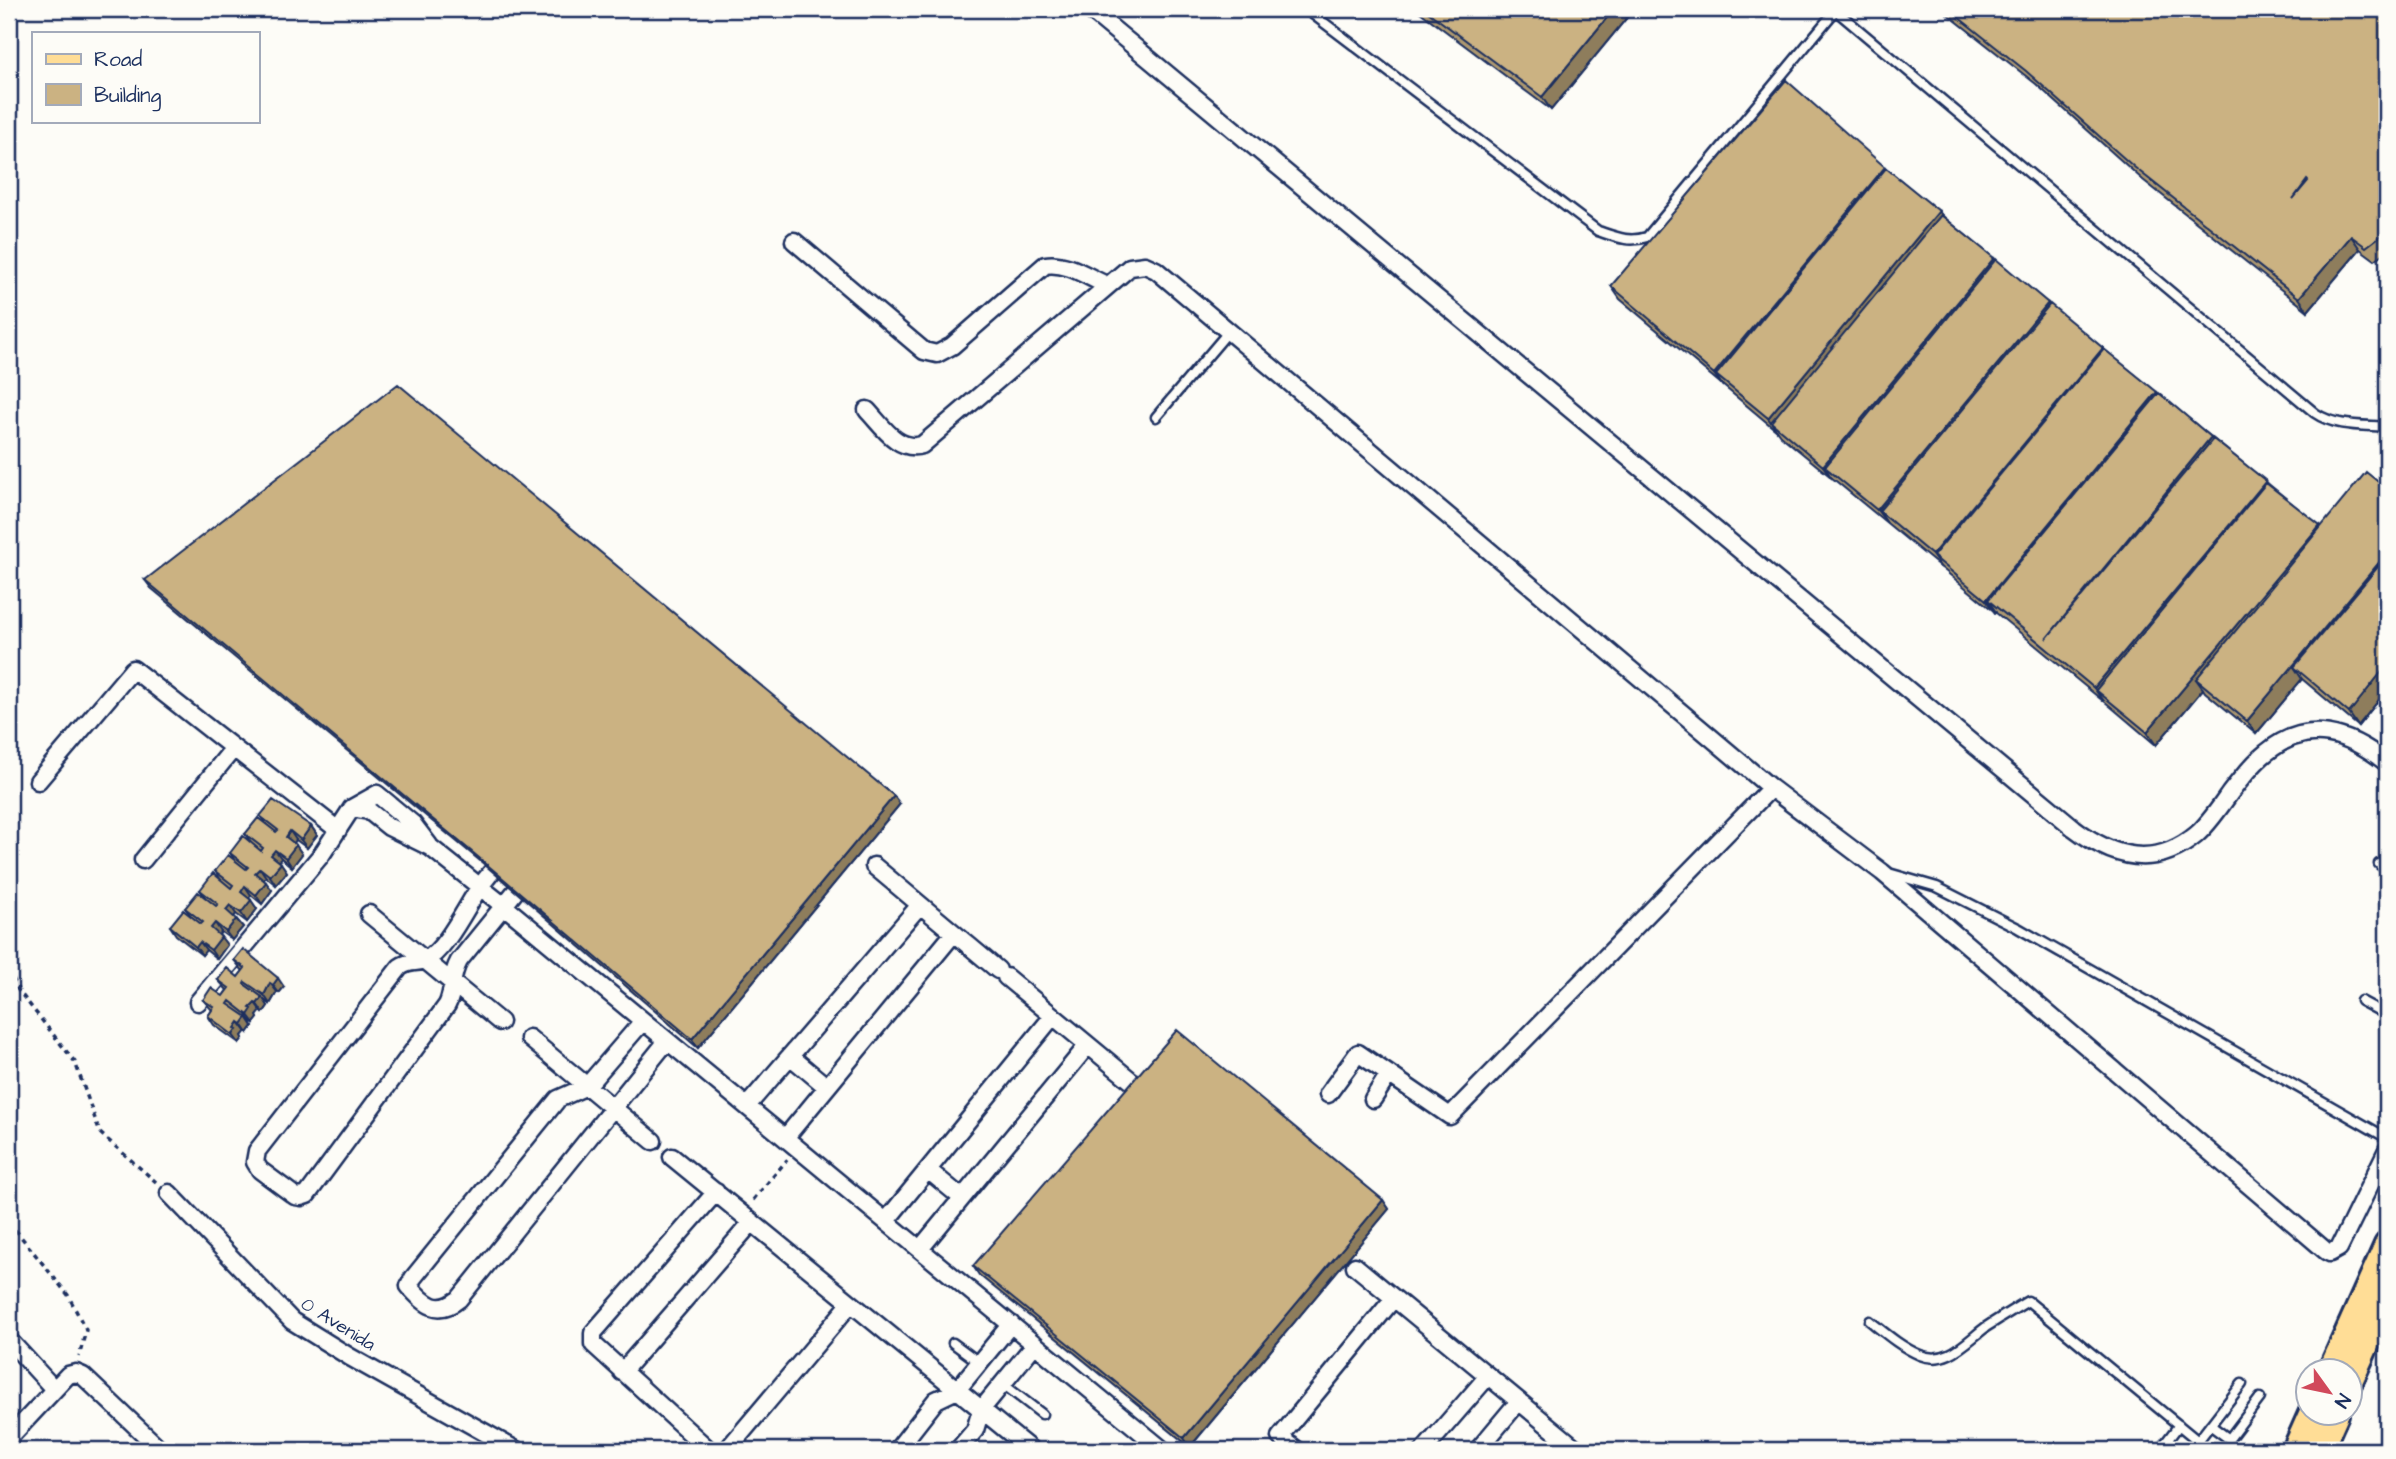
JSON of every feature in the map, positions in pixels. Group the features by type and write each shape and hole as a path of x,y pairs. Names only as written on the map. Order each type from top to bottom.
{"main road":[{"path":"2336,1358 2387,1245"},
{"path":"2360,1358 2387,1299"},
{"path":"2295,1450 2305,1428"},
{"path":"2320,1450 2330,1428"}],"street":[{"path":"1089,9 2098,846 2118,854 2151,856 2179,846 2204,826 2263,755 2283,741 2296,737 2320,732 2339,735 2364,745 2387,763"},
{"path":"794,242 923,351 937,354 952,346 1045,265 1054,263 1064,266 1106,285"},
{"path":"867,410 900,444 912,448 922,445 1130,267 1145,265 1156,270 1772,788 1882,872 2326,1251 2330,1253 2339,1248 2387,1150"},
{"path":"38,781 133,669 338,830"},
{"path":"143,860 233,749"},
{"path":"1328,1094 1358,1053 1450,1116 1772,788"},
{"path":"198,1002 309,870 352,808 369,811 389,827 430,847 504,906 1035,1344 1068,1363 1163,1450"},
{"path":"513,846 480,887 456,928 425,961 407,962 400,967 257,1151 255,1162 260,1170 295,1196 307,1195 447,1004 452,996 453,972 459,961 538,863"},
{"path":"874,866 1134,1083"},
{"path":"747,1106 920,905"},
{"path":"369,914 451,984 500,1021"},
{"path":"791,1143 827,1087 954,933"},
{"path":"886,1221 1053,1016"},
{"path":"643,1021 587,1086 558,1099 413,1278 409,1286 416,1294 432,1307 441,1309 460,1299 667,1041"},
{"path":"528,1038 653,1141"},
{"path":"920,1250 1088,1045"},
{"path":"790,1056 827,1087"},
{"path":"1373,1098 1389,1074"},
{"path":"672,1157 1031,1450"},
{"path":"928,1170 962,1198"},
{"path":"709,1450 593,1344 593,1333 716,1192"},
{"name":"0 Avenida","path":"169,1193 292,1321 350,1357 516,1450"},
{"path":"622,1372 747,1217"},
{"path":"1355,1266 1578,1450"},
{"path":"1297,1450 1280,1437 1394,1298"},
{"path":"727,1450 851,1303"},
{"path":"897,1450 936,1400 957,1390 1011,1324"},
{"path":"9,1340 54,1390"},
{"path":"958,1450 975,1430 981,1410 1035,1344"},
{"path":"9,1438 68,1375 76,1373 83,1376 161,1450"},
{"path":"1424,1450 1488,1376"},
{"path":"1478,1450 1519,1401"}],"lane":[{"path":"1306,9 1598,231 1623,240 1636,241 1647,237 1835,10 2315,413 2333,422 2387,427"},
{"path":"1156,417 1229,331"},
{"path":"1882,872 1937,887 2018,928 2387,1139"},
{"path":"2361,1002 2387,1015"},
{"path":"1870,1321 1895,1341 1922,1356 1938,1358 1958,1350 1985,1328 2028,1301 2209,1450"},
{"path":"953,1343 980,1363"},
{"path":"1003,1384 1042,1414"},
{"path":"2198,1441 2242,1384"},
{"path":"2210,1426 2229,1439 2260,1398"},
{"path":"2160,1450 2179,1425"}],"path":[{"path":"9,970 18,990 75,1062 100,1133 169,1193"},
{"path":"747,1217 791,1143"},
{"path":"9,1222 68,1294 86,1330 76,1373"}],"building":[{"path":"1424,9 1614,9 1542,97"},
{"path":"1948,9 2387,9 2387,231 2366,247 2351,236 2299,298 2134,167 2026,71"},
{"path":"1786,80 1885,167 1714,374 1611,286"},
{"path":"1886,168 1939,211 1768,418 1716,375"},
{"path":"1941,215 1994,258 1823,466 1771,422"},
{"path":"1996,259 2048,303 1877,510 1825,467"},
{"path":"2050,304 2103,348 1932,555 1879,511"},
{"path":"2104,349 2157,392 1986,600 1933,556"},
{"path":"398,384 894,796 692,1039 145,580"},
{"path":"2159,393 2211,437 2046,639 2213,439 2266,481 2094,688 1988,600"},
{"path":"2366,472 2387,489 2387,553 2247,721 2196,679"},
{"path":"2266,483 2320,525 2147,732 2096,690"},
{"path":"2387,556 2387,665 2349,713 2294,667"},
{"path":"273,800 311,826 301,840 290,831 286,837 296,845 286,858 275,850 271,855 281,863 270,876 260,868 255,873 266,882 256,895 245,886 241,892 251,900 241,913 230,905 226,910 236,919 226,932 215,923 211,928 221,937 211,950 200,942 196,947 170,926 183,910 201,924 203,922 185,908 198,892 216,906 218,904 200,890 213,873 231,888 233,885 215,871 228,855 246,869 248,867 230,853 243,836 261,851 263,848 245,834 258,818 276,832 278,830 260,816"},
{"path":"243,949 278,978 273,985 270,983 264,995 245,982 244,984 262,997 250,1008 252,1009 248,1015 230,1001 228,1004 247,1017 242,1024 239,1022 233,1035 208,1016 214,1007 203,1000 211,988 223,996 229,988 218,980 227,968 238,977 245,968 234,960"},
{"path":"1177,1030 1383,1200 1184,1438 973,1266"}]}
